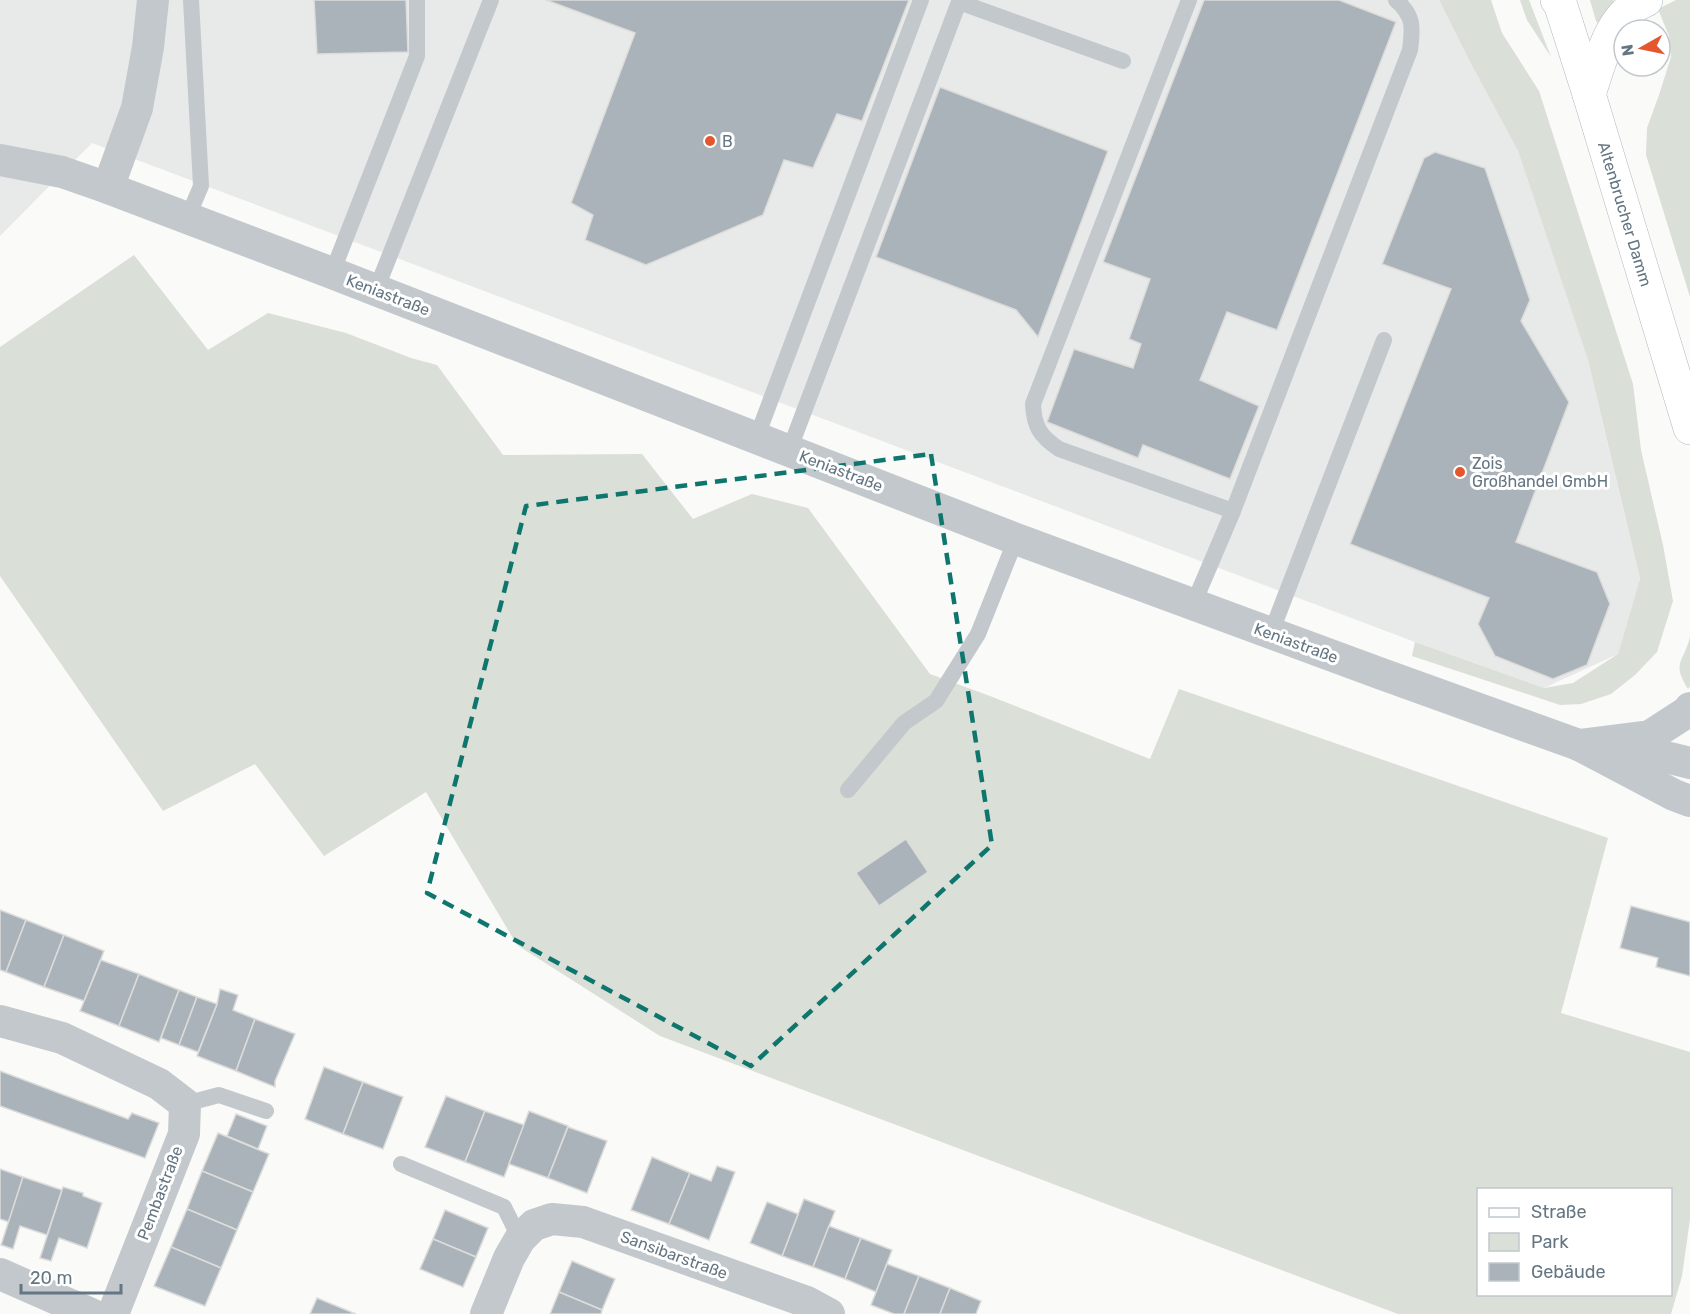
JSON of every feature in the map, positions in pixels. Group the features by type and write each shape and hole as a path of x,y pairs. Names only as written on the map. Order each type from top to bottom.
{"main road":[{"path":"1589,94 1611,34 1622,17 1636,4 1646,0"},
{"name":"Altenbrucher Damm","path":"1559,1 1690,428"}],"street":[{"path":"108,188 137,108 148,47 153,0"},
{"name":"Keniastraße","path":"0,160 62,172 108,188 1016,539 1579,745 1674,795 1690,801"},
{"name":"Keniastraße","path":"1579,745 1650,736 1690,708"},
{"name":"Keniastraße","path":"1579,745 1690,763"},
{"path":"0,1021 62,1038 159,1084 184,1104"},
{"name":"Pembastraße","path":"113,1314 184,1134 184,1104"},
{"name":"Sansibarstraße","path":"486,1314 509,1258 520,1239 534,1225 552,1220 583,1222 807,1302 829,1314"},
{"path":"0,1274 91,1314"}],"lane":[{"path":"187,219 201,186 191,0"},
{"path":"332,273 417,56 417,0"},
{"path":"376,290 491,0"},
{"path":"756,439 921,0"},
{"path":"1189,0 1033,404 1034,418 1039,432 1059,449 1233,511"},
{"path":"1193,605 1233,511 1410,50 1412,21 1406,8 1396,0"},
{"path":"789,451 959,2 1124,61"},
{"path":"1271,633 1384,340"},
{"path":"848,790 904,723 936,701 978,634 1016,539"},
{"path":"184,1104 219,1095 266,1112"},
{"path":"401,1164 504,1207 520,1239"}],"highlighted area":[{"path":"931,454 992,845 751,1066 427,893 526,506"}],"shaded area":[{"path":"0,0 1439,0 1518,151 1588,360 1640,580 1618,654 1544,688 1415,642 92,143 0,236"}],"green space":[{"path":"1439,0 1491,0 1502,33 1539,91 1633,384 1641,450 1663,545 1673,601 1657,652 1635,675 1611,694 1581,704 1560,705 1412,656 1415,642 1544,688 1573,683 1618,654 1640,579 1588,360 1518,151"},
{"path":"1520,0 1529,0 1551,57 1527,20"},
{"path":"1590,0 1613,0 1615,3 1602,22 1598,23"},
{"path":"1676,0 1690,0 1690,297 1646,155 1647,128 1664,78 1672,78 1672,18 1662,18 1658,9"},
{"path":"134,255 208,350 268,313 346,333 411,358 437,365 503,455 642,454 693,519 752,494 808,508 930,674 1150,759 1179,689 1608,838 1561,1013 1690,1052 1690,1219 1682,1276 1671,1314 1398,1314 660,1036 517,945 426,792 324,856 255,764 163,811 0,576 0,347"},
{"path":"1690,637 1690,686 1688,689 1680,673 1680,662"}],"building":[{"path":"314,0 406,0 408,52 317,54"},
{"name":"B","path":"546,0 909,0 862,121 837,114 813,168 784,160 763,215 646,265 585,240 593,215 571,203 635,33"},
{"path":"1204,0 1339,0 1396,22 1277,330 1227,312 1200,380 1259,406 1230,479 1143,445 1138,458 1047,422 1074,349 1133,368 1141,344 1129,339 1150,279 1103,262"},
{"path":"940,87 1108,151 1038,337 1016,310 876,257"},
{"name":"Zois Großhandel GmbH","path":"1435,152 1485,168 1530,300 1521,321 1569,402 1516,542 1597,572 1610,604 1587,665 1553,679 1495,656 1478,624 1489,598 1350,544 1451,289 1382,264 1424,158"},
{"path":"906,839 928,872 879,906 856,873"},
{"path":"1631,906 1690,922 1690,976 1656,967 1658,958 1620,948"},
{"path":"0,910 26,920 6,972 0,970"},
{"path":"26,920 64,935 44,987 6,972"},
{"path":"64,935 104,951 84,1001 44,987"},
{"path":"101,960 139,974 119,1026 80,1011"},
{"path":"139,974 179,990 159,1042 119,1026"},
{"path":"220,989 238,995 233,1010 255,1019 236,1071 197,1056 217,1004"},
{"path":"179,990 197,997 179,1045 161,1038"},
{"path":"197,997 217,1004 198,1052 179,1045"},
{"path":"255,1019 295,1034 275,1081 275,1087 236,1071"},
{"path":"324,1067 363,1082 343,1134 305,1119"},
{"path":"0,1071 128,1119 132,1113 159,1123 145,1158 0,1106"},
{"path":"363,1082 403,1097 383,1149 343,1134"},
{"path":"446,1096 485,1111 465,1162 425,1147"},
{"path":"485,1111 524,1125 504,1177 465,1162"},
{"path":"529,1111 568,1126 548,1178 509,1164"},
{"path":"236,1114 267,1126 258,1149 227,1136"},
{"path":"568,1127 607,1141 587,1193 548,1178"},
{"path":"218,1133 269,1154 253,1192 202,1171"},
{"path":"652,1157 690,1173 669,1224 631,1210"},
{"path":"717,1166 735,1172 709,1240 669,1224 690,1173 711,1181"},
{"path":"0,1169 23,1177 9,1222 0,1219"},
{"path":"202,1171 253,1192 237,1230 187,1209"},
{"path":"23,1177 62,1190 47,1235 20,1226 13,1249 1,1245"},
{"path":"63,1187 83,1193 83,1196 102,1203 87,1248 59,1238 51,1261 40,1258"},
{"path":"804,1199 835,1211 813,1267 782,1256"},
{"path":"767,1202 798,1214 782,1256 750,1243"},
{"path":"187,1209 237,1230 221,1268 171,1247"},
{"path":"445,1210 488,1228 476,1257 433,1239"},
{"path":"829,1226 861,1238 845,1279 813,1267"},
{"path":"861,1238 892,1250 876,1292 845,1279"},
{"path":"433,1239 476,1257 463,1287 420,1269"},
{"path":"171,1247 221,1268 205,1306 154,1286"},
{"path":"572,1261 615,1279 602,1310 559,1292"},
{"path":"887,1264 919,1276 904,1314 894,1314 871,1305"},
{"path":"919,1276 950,1288 940,1314 904,1314"},
{"path":"950,1288 981,1301 976,1314 940,1314"},
{"path":"559,1292 602,1310 601,1314 550,1314"},
{"path":"317,1298 356,1314 310,1314"}],"place":[{"name":"B","path":"710,141"},
{"name":"Zois Großhandel GmbH","path":"1460,472"}]}
